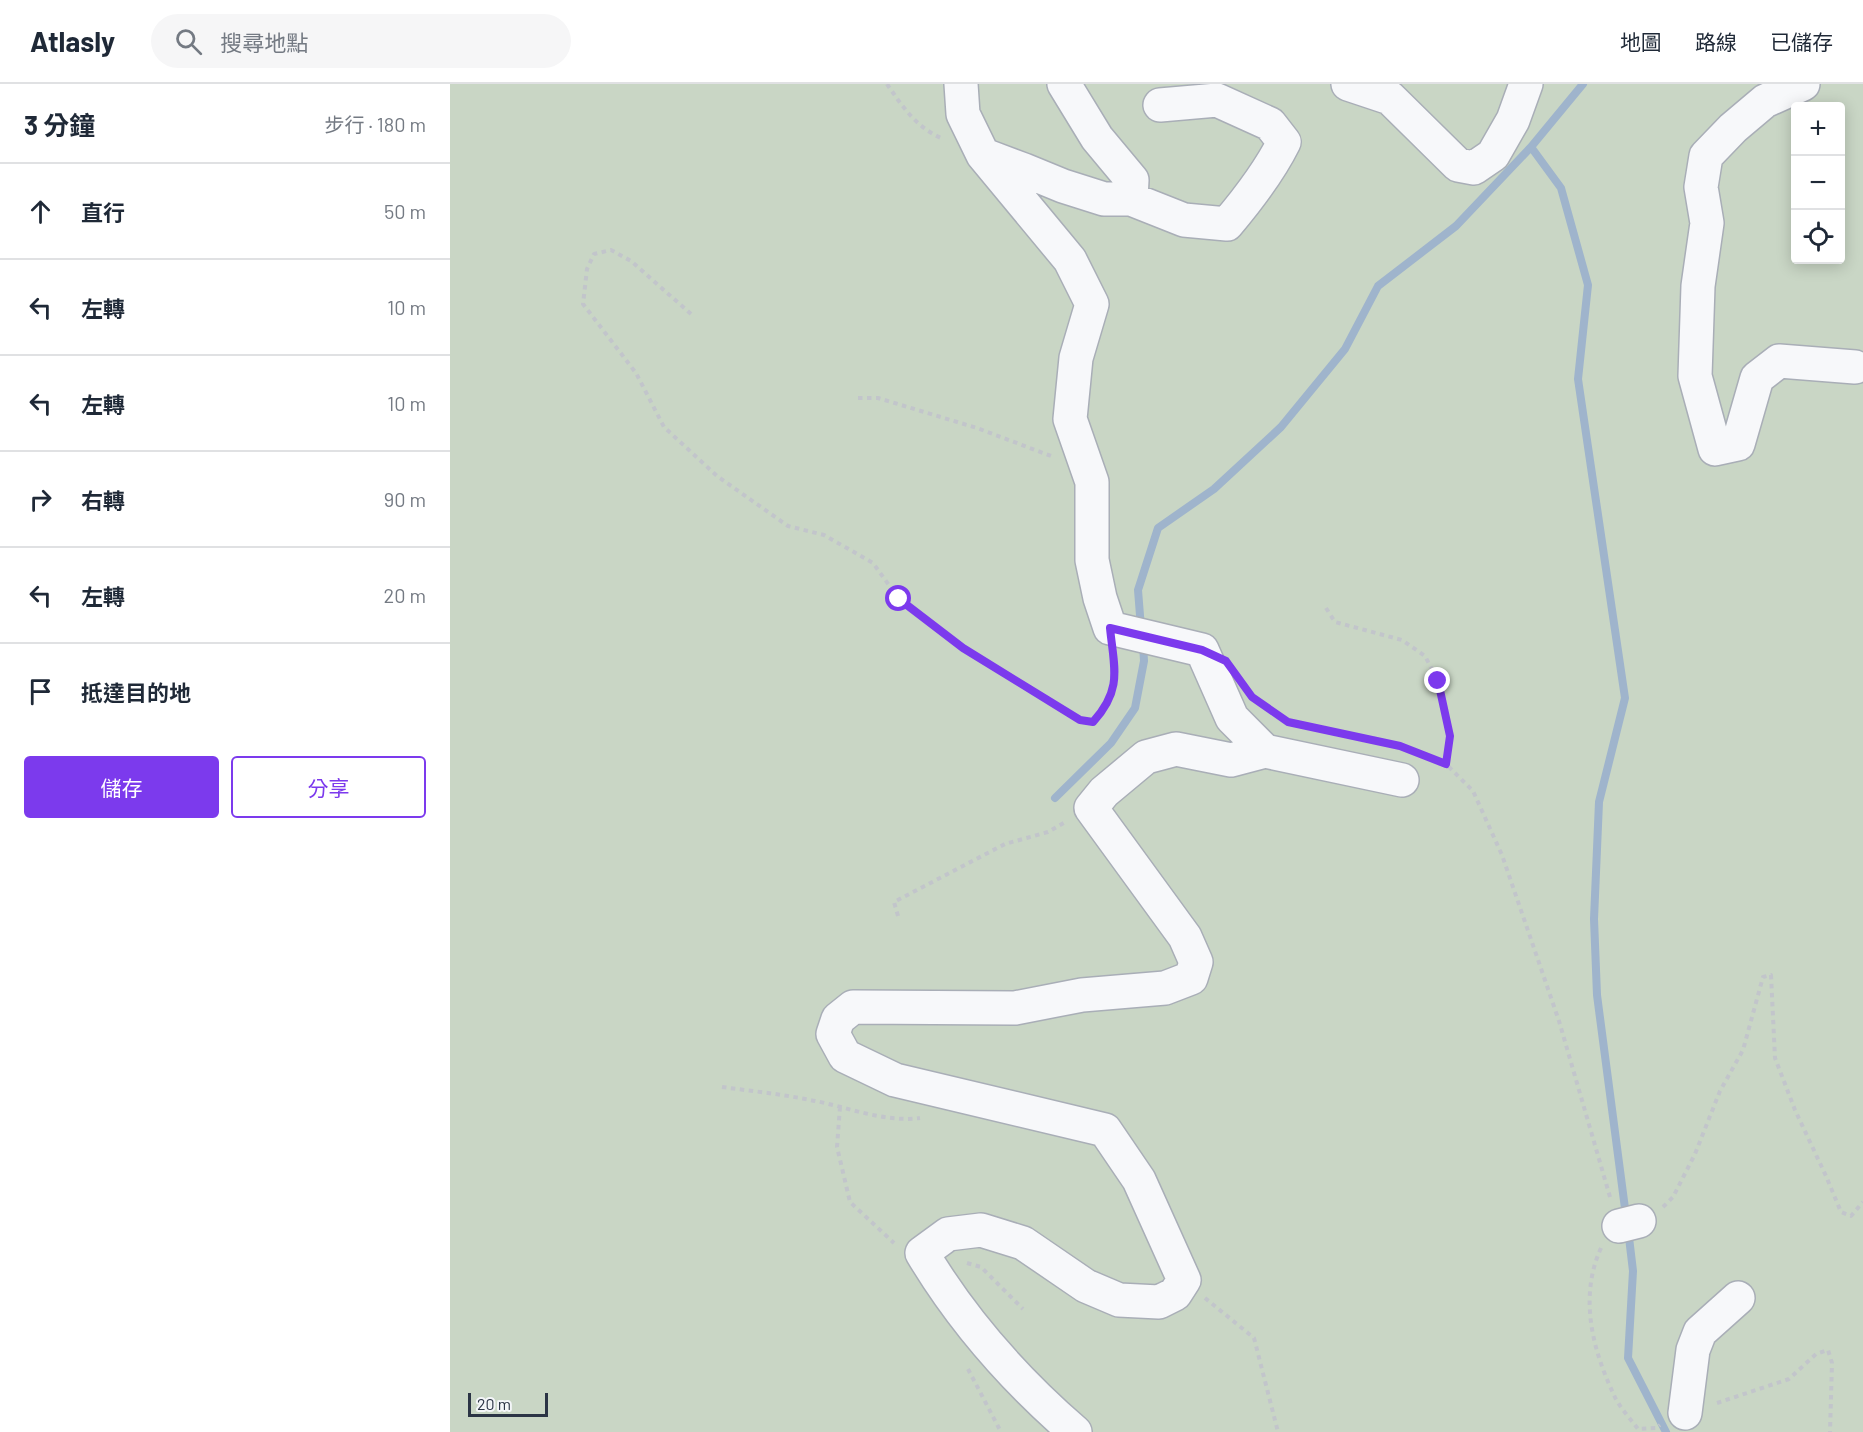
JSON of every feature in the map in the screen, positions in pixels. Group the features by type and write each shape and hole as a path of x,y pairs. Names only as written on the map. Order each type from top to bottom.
{"street":[{"path":"961,84 963,114 983,155 1070,260 1092,304 1076,358 1070,419 1092,482 1092,560 1100,598 1136,634 1202,650 1232,718 1265,750"},
{"path":"1064,84 1097,138 1132,180 1131,199"},
{"path":"1348,84 1390,98 1458,165 1474,168 1493,155 1513,120 1526,84"},
{"path":"1803,84 1765,101 1733,128 1706,156 1701,187 1707,223 1698,286 1695,376 1715,448 1738,444 1757,378 1779,361 1855,367"},
{"path":"983,155 1104,199 1131,199 1184,220 1227,224 1255,190 1284,142 1269,124 1216,100 1160,105"},
{"path":"1075,1432 993,1351 944,1290 922,1253 948,1234 981,1230 1023,1243 1086,1286 1119,1300 1159,1302 1175,1294 1184,1280 1139,1180 1105,1130 895,1080 845,1056 833,1034 838,1018 853,1007 1015,1008 1082,995 1165,988 1191,978 1196,962 1185,937 1091,808 1104,792 1146,757 1176,749 1231,760 1265,750 1402,780"},
{"path":"1670,1420 1700,1332 1738,1298"}],"path":[{"path":"887,84 908,115 932,134 943,138"},
{"path":"691,314 631,261 611,250 594,254 587,269 583,304 636,373 664,427 717,476 788,526 824,535 873,563 899,599 963,648 1080,720 1093,722 1104,710 1136,634"},
{"path":"858,398 878,398 977,428 1049,454 1092,482"},
{"path":"1326,608 1335,622 1402,640 1425,656 1438,681 1450,736 1446,764"},
{"path":"1261,703 1288,722 1400,746 1446,764 1473,791 1502,855 1629,1223"},
{"path":"898,916 894,902 1005,844 1048,832 1091,808"},
{"path":"1830,1432 1832,1363 1828,1350 1816,1354 1788,1379 1638,1429 1614,1396 1590,1331 1591,1274 1600,1249 1629,1223 1656,1215 1673,1197 1695,1154 1720,1091 1743,1050 1763,977 1771,975 1774,1058 1795,1110 1841,1212 1851,1216 1863,1202"},
{"path":"722,1087 809,1099 871,1114 911,1119 923,1118"},
{"path":"840,1107 837,1147 850,1202 896,1245 981,1267 1023,1309"},
{"path":"1184,1280 1254,1338 1278,1432"}],"green space":[{"path":"450,84 1863,84 1863,1432 450,1432"}],"waterway":[{"path":"1583,84 1531,147 1561,188 1588,285 1578,379 1625,698 1599,802 1594,919 1597,995 1626,1216"},
{"path":"1141,628 1138,590 1158,528 1214,489 1281,427 1345,349 1378,286 1456,226 1531,147"},
{"path":"1055,798 1111,743 1135,708 1144,661 1143,644"},
{"path":"1628,1229 1633,1271 1628,1358 1666,1432"}],"route":[{"path":"899,599 963,648 1080,720 1093,722 1104,710 1115,682 1110,628 1160,638 1202,650 1226,661 1252,697 1288,722 1400,746 1446,764 1450,736 1438,681"}]}
